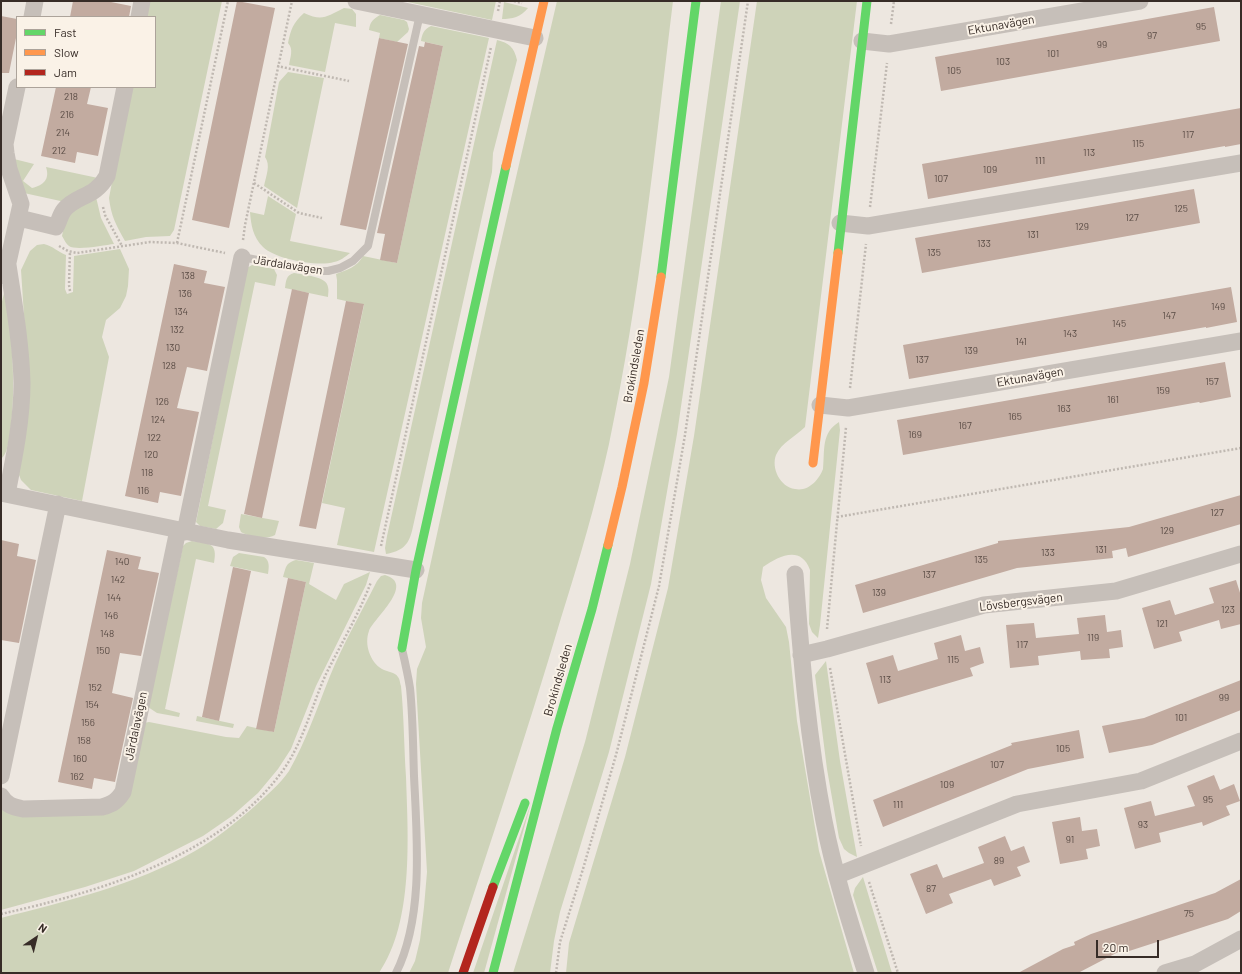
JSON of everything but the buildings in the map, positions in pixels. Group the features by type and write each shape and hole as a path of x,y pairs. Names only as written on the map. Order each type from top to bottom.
{"main road":[{"path":"402,648 416,570 544,1"},
{"name":"Brokindsleden","path":"493,973 557,728 592,609 622,487 644,383 663,264 696,1"},
{"path":"813,463 866,1"},
{"name":"Brokindsleden","path":"463,973 492,889 529,794 557,728"}],"street":[{"path":"32,16 35,1"},
{"path":"139,16 142,1"},
{"path":"356,1 535,38"},
{"name":"Ektunavägen","path":"862,41 889,44 1140,1"},
{"path":"1,295 21,204 6,154 5,144 7,102 16,88"},
{"path":"19,218 56,227 64,210 69,205 100,187 107,176 125,88"},
{"path":"840,223 868,226 1241,164"},
{"name":"Järdalavägen","path":"1,796 4,802 13,807 23,809 102,807 112,805 118,800 123,792 242,257"},
{"path":"8,265 18,332 22,383 19,429 4,494 243,543 416,570"},
{"name":"Ektunavägen","path":"820,405 848,408 1241,340"},
{"path":"1,776 58,504"},
{"name":"Lövsbergsvägen","path":"800,655 827,649 984,605 1116,591 1241,554"},
{"path":"795,574 800,655 824,821 850,924 866,973"},
{"path":"838,875 1016,804 1141,781 1241,741"},
{"path":"1165,973 1195,964 1241,939"}],"lane":[{"name":"Järdalavägen","path":"242,257 314,271 328,271 340,268 353,261 368,246 420,14"},
{"path":"396,973 406,949 412,919 417,880 416,805 410,688 402,648"}],"path":[{"path":"177,243 228,1"},
{"path":"56,227 55,236 56,242 59,246 77,253 150,242 177,243 242,257 245,225 277,66 292,1"},
{"path":"1,914 24,909 121,880 157,866 186,851 212,836 253,804 282,772 293,753 309,718 320,687 369,588 377,564 500,1"},
{"path":"556,973 560,942 616,755 658,586 686,427 748,1"},
{"path":"277,66 349,81"},
{"path":"254,183 299,213 322,218"},
{"path":"100,187 105,215 122,246"},
{"path":"70,251 70,291"},
{"path":"845,431 826,623 827,649 864,865 898,973"},
{"path":"837,517 1241,448"}],"green space":[{"path":"147,1 222,1 174,230 170,236 146,237 125,241 114,220 109,198 130,88 156,88 156,16 144,16"},
{"path":"403,1 496,1 492,20"},
{"path":"557,1 673,1 646,223 630,334 609,444 593,510 534,707 448,973 409,973 415,961 420,940 427,872 416,684 417,669 426,647 421,618 422,603 494,272"},
{"path":"721,1 740,1 677,434 651,584 609,752 560,912 554,941 550,973 513,973 585,742 630,564 669,377"},
{"path":"757,1 857,1 805,427 781,447 775,460 778,476 785,485 795,489 804,489 809,487 816,481 823,469 825,442 829,431 839,422 840,430 818,638 812,632 809,624 810,570 806,562 801,557 795,555 789,555 776,559 763,567 761,580 766,598 786,627 789,642 797,721 819,851 854,973 566,973 569,943 625,757 668,588 694,436"},
{"path":"504,2 528,8 516,17 502,19"},
{"path":"344,8 352,9 356,14 356,27 335,23 325,72 289,65 291,48 288,43 291,30 297,20 304,13 310,16 325,17"},
{"path":"380,15 404,20 407,22 409,29 408,32 397,42 379,38 380,33 369,30 372,21"},
{"path":"431,26 489,38 374,552 337,545 345,508 322,503 364,305 337,299 336,274 355,265 363,256 397,263 443,46 421,41 424,32"},
{"path":"497,40 505,43 513,49 517,60 493,153 492,172 412,531 404,547 386,554 385,548 387,536"},
{"path":"288,72 324,78 297,208 264,186 268,167 265,157 279,82"},
{"path":"14,159 34,164 23,181 32,188 45,181 47,175 46,167 98,178 65,202 24,193"},
{"path":"268,196 296,214 290,241 350,253 342,259 336,261 327,263 307,263 277,255 263,247 255,235 250,212 264,215"},
{"path":"96,197 101,218 114,244 84,248 69,246 62,236 66,217 72,210"},
{"path":"44,244 66,255 65,289 67,294 73,292 74,256 120,249 129,269 126,296 120,308 106,320 102,337 109,357 82,501 31,490 21,480 19,475 25,331 21,270 30,251 37,245"},
{"path":"252,265 274,269 277,275 275,286 255,282 208,506 226,510 223,523 216,529 200,526 196,522 247,268"},
{"path":"294,273 324,280 328,287 328,297 285,288 288,277"},
{"path":"7,291 13,362 13,398 10,434 5,454 1,459 1,306 4,293"},
{"path":"241,514 279,521 275,535 271,537 258,537 241,532 239,527"},
{"path":"192,541 211,545 215,551 215,556 214,563 196,559 165,709 180,713 179,717 157,713 148,707 183,546"},
{"path":"239,553 264,557 268,562 268,574 230,566 233,557"},
{"path":"296,560 314,563 309,584 336,600 344,584 370,572 366,585 316,686 291,749 278,769 258,793 232,816 203,836 134,871 85,887 1,910 2,809 109,809 144,723 149,722 226,737 239,738 247,726 274,732 306,582 283,577 288,564"},
{"path":"385,575 393,579 396,586 395,593 372,625 367,641 369,652 374,662 382,669 397,675 401,686 408,851 403,904 398,929 390,952 379,973 1,973 1,918 125,883 172,863 195,851 218,836 269,794 289,771 301,748 335,664 352,628 377,581 381,576"},
{"path":"826,661 840,761 857,857 844,849 839,838 827,769 815,675"},
{"path":"197,716 234,724 233,728 196,721"},
{"path":"531,803 484,973 473,973"},
{"path":"863,877 892,973 878,973 853,895 855,888"}],"traffic: fast":[{"path":"661,277 696,1"},
{"path":"838,253 867,1"},
{"path":"402,648 416,570 506,166"},
{"path":"493,973 557,728 592,609 608,545"},
{"path":"493,887 525,803"}],"traffic: slow":[{"path":"506,166 544,1"},
{"path":"813,463 838,253"},
{"path":"608,545 644,383 661,277"}],"traffic: jam":[{"path":"463,973 493,887"}]}
